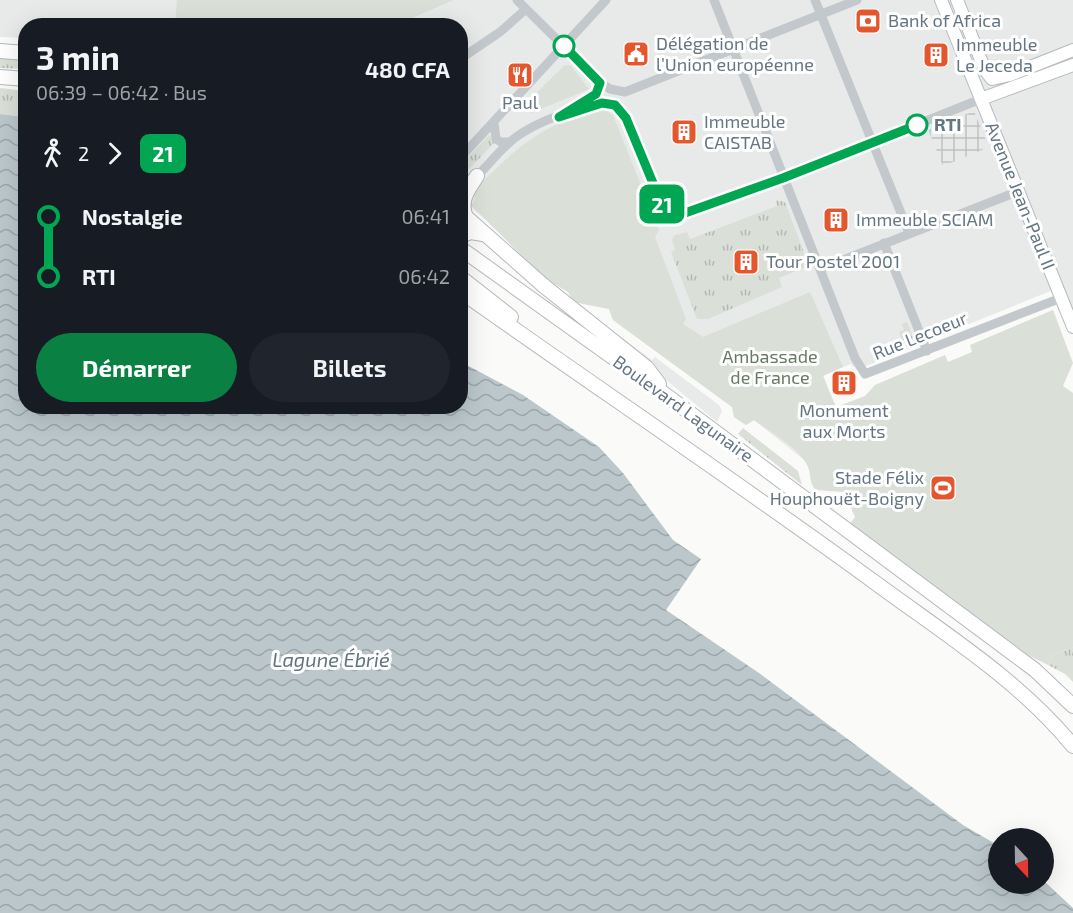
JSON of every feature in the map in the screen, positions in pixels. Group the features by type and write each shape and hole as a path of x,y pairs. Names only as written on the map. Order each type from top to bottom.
{"highway":[{"path":"0,51 18,52"},
{"path":"0,77 18,78"},
{"path":"468,194 477,176"},
{"path":"468,219 483,234 647,368 667,396"},
{"path":"468,233 483,234"},
{"name":"Boulevard Lagunaire","path":"468,254 667,396 1035,670 1073,706"},
{"path":"468,283 525,329 550,355"},
{"name":"Boulevard Lagunaire","path":"468,297 734,480 991,668 1051,719 1073,746"}],"main road":[{"name":"Avenue Jean-Paul II","path":"941,0 1073,327"},
{"path":"957,0 985,70 992,79"},
{"path":"992,79 1001,79 1073,50"},
{"path":"981,99 1073,65"},
{"path":"981,99 992,79"}],"street":[{"path":"517,0 600,83 610,89 625,92 857,0"},
{"path":"468,150 606,0"},
{"name":"Rue Lecoeur","path":"714,0 860,370 865,374 1061,298"},
{"path":"815,0 909,233"},
{"path":"468,54 500,32 526,9"},
{"path":"559,117 596,94 600,83"},
{"path":"625,92 622,101 626,118 664,208 675,213 698,209 783,178 981,99"},
{"path":"468,184 510,142 535,125 609,103 615,105 626,118"},
{"path":"494,123 496,139 501,142 510,142"},
{"path":"820,270 1019,191"},
{"path":"884,243 927,351"}],"shaded area":[{"path":"0,0 1073,0 1073,311 1063,286 866,366 853,367 851,364 823,375 835,407 839,406 803,459 754,420 746,425 734,417 732,407 613,320 609,309 574,302 568,292 543,277 468,204 468,18 18,18 18,38 0,37"},
{"path":"974,111 989,147 943,166 928,130"},
{"path":"598,324 621,337 652,360 655,357 719,405 722,411 717,422"}],"green space":[{"path":"177,0 454,0 412,18 176,18"},
{"path":"0,58 18,59 18,69 0,68"},
{"path":"565,65 571,66 589,89 531,113 525,104"},
{"path":"0,88 18,90 18,116 0,114"},
{"name":"Ambassade de France","path":"604,110 613,115 659,230 655,237 686,319 683,324 703,337 810,292 843,367 823,376 836,407 865,396 875,385 945,355 948,362 972,352 970,345 1053,310 1073,363 1063,386 1073,393 1073,647 1052,655 1048,665 1028,655 849,525 855,517 844,492 816,490 806,463 789,445 754,420 746,425 734,417 732,407 613,320 609,309 574,302 568,292 543,277 471,205 476,199 471,194 515,151 530,140 563,122"},
{"path":"489,135 496,141 469,169 468,158"},
{"path":"776,200 785,202 809,266 779,278 782,287 708,319 697,319 671,252 675,250 672,240 674,236 687,232 690,239 777,206"},
{"path":"907,322 914,340 904,344 899,332 904,330 902,324"},
{"path":"743,428 798,471 802,485 738,434"},
{"path":"1073,647 1073,682 1065,674 1048,665 1052,655"}],"water":[{"name":"Lagune Ébrié","path":"0,114 18,116 18,414 468,414 468,366 523,395 599,447 623,473 673,540 701,559 666,610 759,673 963,825 988,840 988,894 1054,894 1054,890 1073,908 1073,913 0,913"}],"bus line":[{"name":"21","path":"564,46 600,83 596,94 559,117 602,103 615,105 626,118 664,208 675,213 685,213 766,185 917,125"}],"place":[{"name":"Bank of Africa","path":"868,21"},
{"name":"Délégation de l’Union européenne","path":"636,54"},
{"name":"Immeuble Le Jeceda","path":"936,55"},
{"name":"Paul","path":"520,75"},
{"name":"RTI","path":"917,125"},
{"name":"Immeuble CAISTAB","path":"684,132"},
{"name":"Immeuble SCIAM","path":"836,220"},
{"name":"Tour Postel 2001","path":"746,262"},
{"name":"Monument aux Morts","path":"844,383"},
{"name":"Stade Félix Houphouët-Boigny","path":"943,488"}]}
